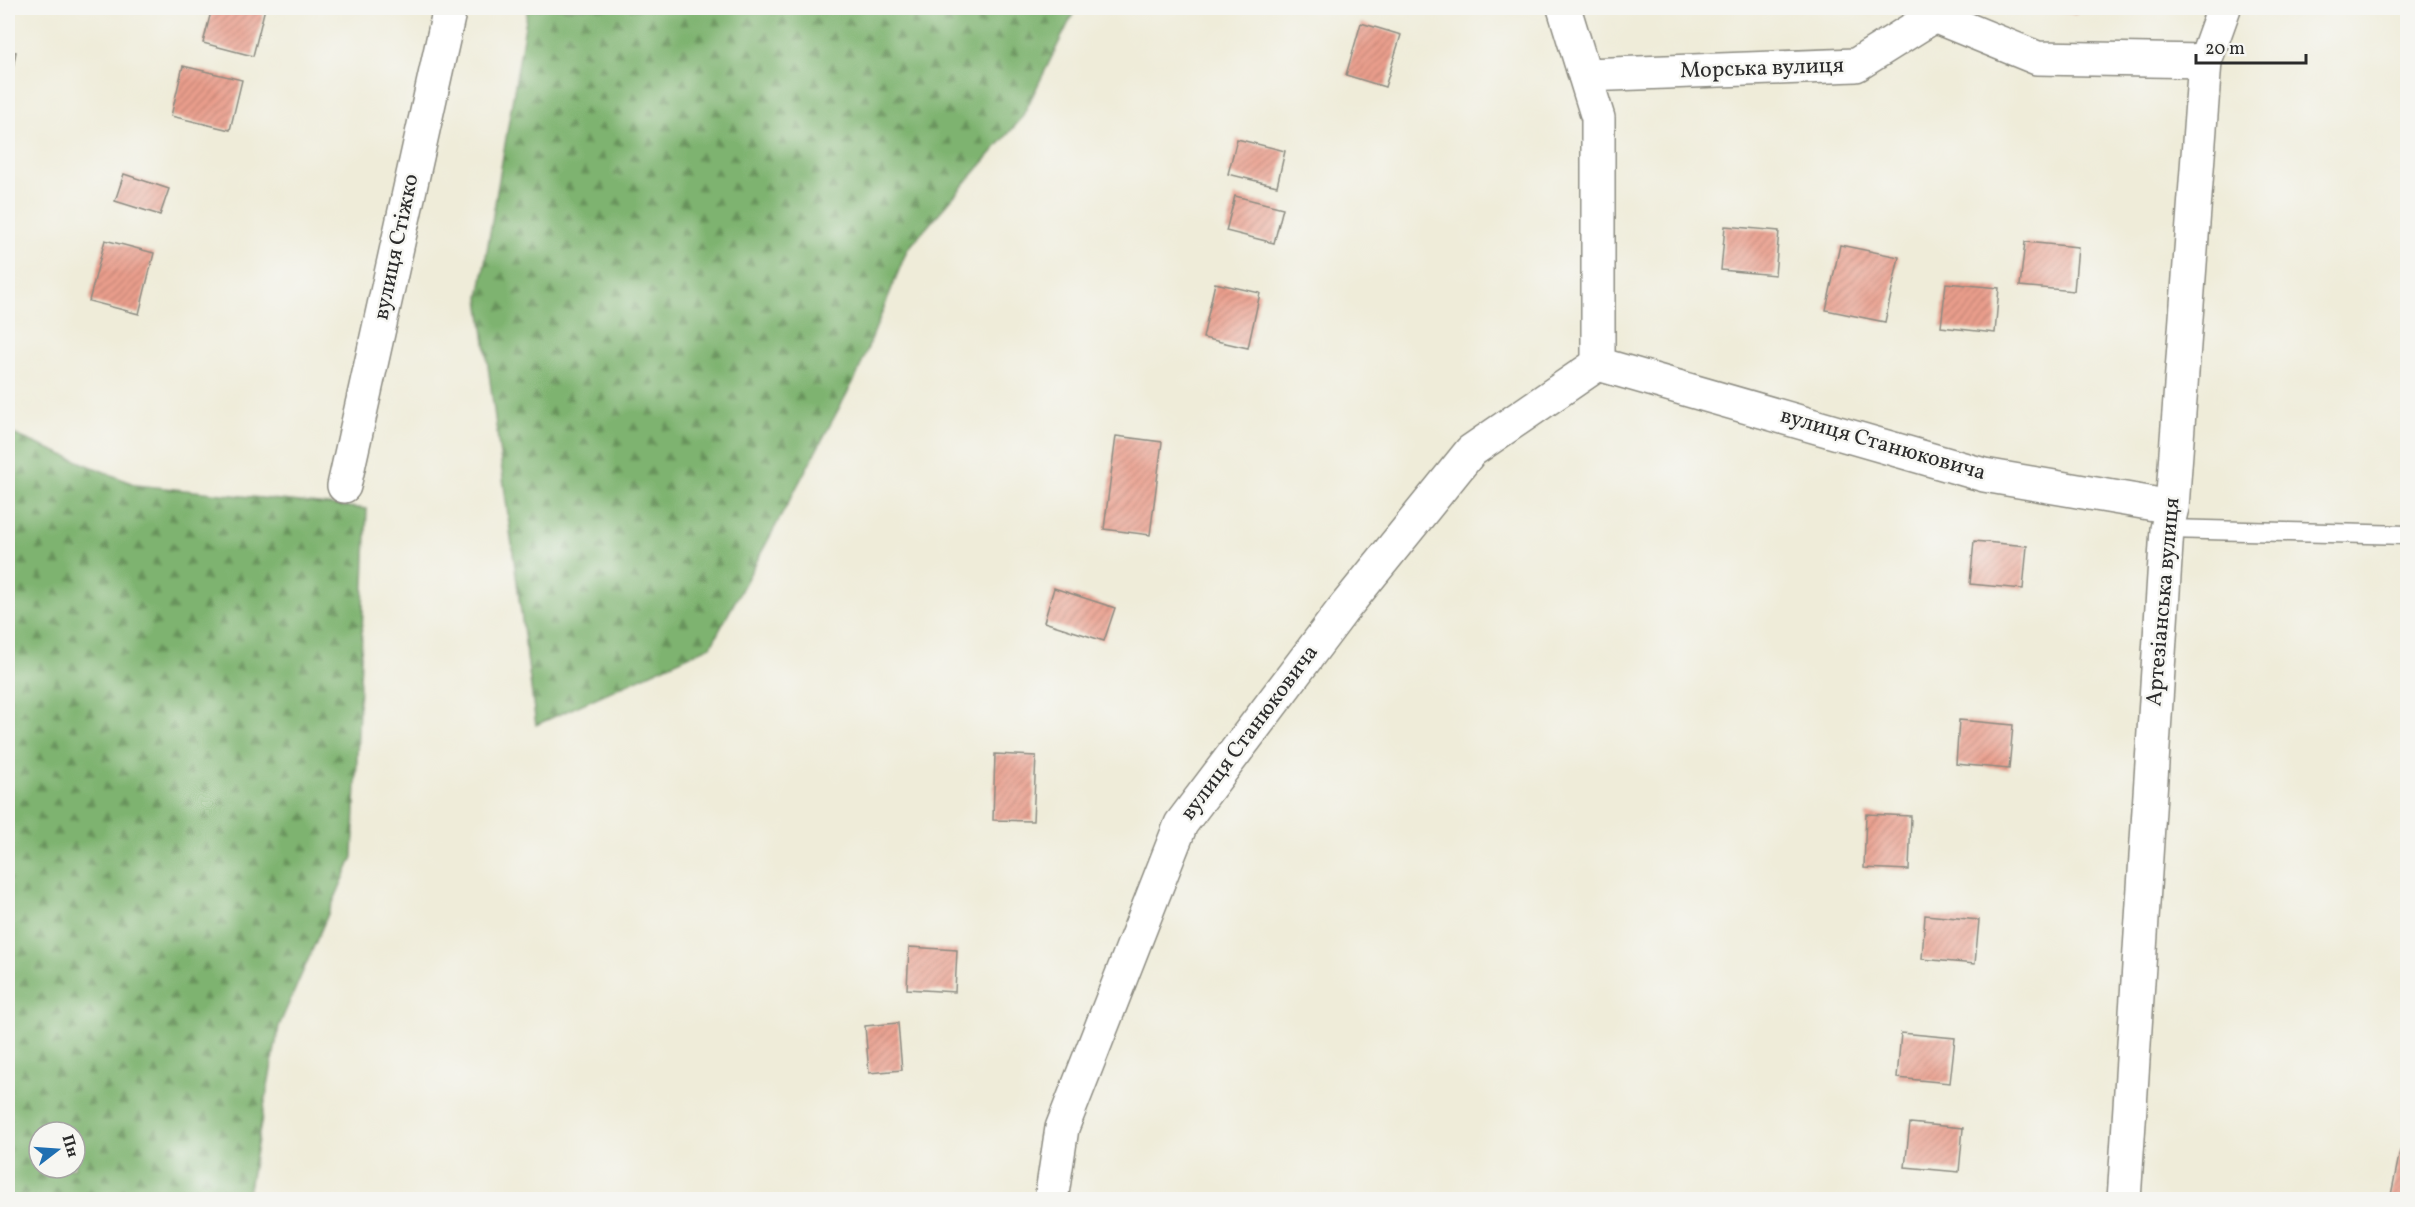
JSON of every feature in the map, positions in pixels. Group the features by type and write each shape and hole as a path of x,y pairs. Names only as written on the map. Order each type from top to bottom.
{"street":[{"name":"вулиця Стіжко","path":"344,486 450,8"},
{"path":"1564,8 1598,118 1598,364"},
{"name":"Артезіанська вулиця","path":"2124,1200 2170,518 2205,61 2224,8"},
{"name":"Морська вулиця","path":"1585,75 1856,65 1935,12 2037,58 2205,61"},
{"name":"вулиця Станюковича","path":"1051,1200 1062,1128 1181,824 1341,612 1472,451 1598,364 1984,475 2170,518"}],"lane":[{"path":"2170,518 2408,536"}],"green space":[{"path":"528,8 1076,8 1021,119 907,250 857,375 711,646 536,725 479,298"},
{"path":"8,432 136,485 367,509 353,857 279,1026 247,1199 8,1199"}],"building":[{"path":"212,8 265,8 253,56 203,43"},
{"path":"2047,8 2077,8 2076,15"},
{"path":"1361,23 1401,35 1385,87 1346,75"},
{"path":"8,51 16,52 9,90 8,90"},
{"path":"183,66 242,80 230,130 171,116"},
{"path":"1237,139 1285,151 1277,186 1228,174"},
{"path":"124,174 169,189 160,215 115,201"},
{"path":"1235,196 1283,208 1274,243 1226,231"},
{"path":"1725,226 1779,231 1775,275 1721,270"},
{"path":"105,240 154,253 139,314 89,301"},
{"path":"2025,242 2078,247 2074,291 2020,286"},
{"path":"1840,245 1899,257 1885,322 1826,310"},
{"path":"1215,283 1260,293 1248,348 1203,338"},
{"path":"1946,283 1999,288 1995,333 1941,327"},
{"path":"1116,436 1162,442 1150,535 1104,529"},
{"path":"1974,541 2027,546 2023,589 1970,584"},
{"path":"1054,588 1115,608 1104,641 1044,622"},
{"path":"1959,720 2013,725 2009,769 1956,764"},
{"path":"995,754 1036,756 1033,821 993,820"},
{"path":"1866,814 1911,816 1909,870 1864,868"},
{"path":"1925,915 1979,920 1975,964 1922,959"},
{"path":"909,947 957,950 955,992 907,989"},
{"path":"898,1023 902,1070 869,1073 865,1026"},
{"path":"1901,1033 1955,1038 1950,1083 1897,1078"},
{"path":"1910,1123 1963,1128 1959,1172 1905,1167"},
{"path":"2400,1151 2408,1153 2408,1200 2390,1200"}]}
